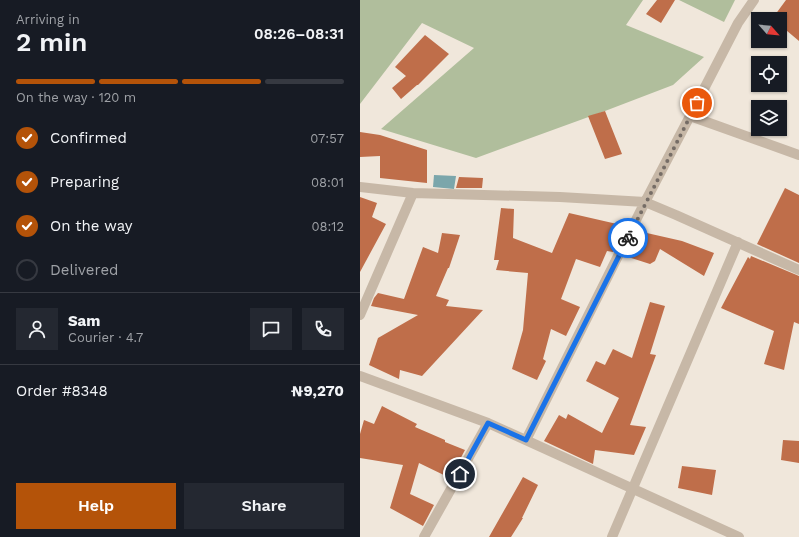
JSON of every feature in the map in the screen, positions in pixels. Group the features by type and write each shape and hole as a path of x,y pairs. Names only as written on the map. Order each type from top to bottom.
{"street":[{"path":"526,440 645,202 738,24 754,0"},
{"path":"690,116 799,155"},
{"path":"360,187 413,193 560,197 645,202 676,214 799,270"},
{"path":"360,315 413,193"},
{"path":"612,537 738,242"},
{"path":"360,376 488,423 739,537"},
{"path":"424,537 488,423"}],"green space":[{"path":"360,0 643,0 626,25 704,57 673,85 476,158 381,129 474,48 422,23 360,104"},
{"path":"679,0 735,0 724,22"}],"water":[{"path":"434,175 456,176 454,189 433,187"}],"building":[{"path":"657,0 675,0 661,23 646,14"},
{"path":"786,0 799,0 799,41 787,31 787,12 777,12"},
{"path":"425,35 449,54 418,85 401,99 392,88 406,76 395,67"},
{"path":"605,111 622,154 605,159 588,116"},
{"path":"360,132 380,135 427,150 427,183 380,178 380,156 360,157"},
{"path":"459,177 483,178 482,188 456,188"},
{"path":"785,188 799,195 799,263 757,244"},
{"path":"360,197 377,203 372,217 386,224 360,272"},
{"path":"501,208 514,209 513,238 552,253 569,213 617,224 610,247 616,246 613,252 607,251 600,267 576,259 561,299 580,307 566,336 551,329 543,359 546,361 537,380 512,369 523,330 528,273 496,270 499,260 494,260"},
{"path":"638,231 682,241 714,253 704,276 660,249 655,261 650,264 625,256 632,242 643,240 643,238 636,234"},
{"path":"442,233 460,235 449,268 436,296 449,300 446,306 483,310 422,376 400,370 399,379 369,365 378,338 418,315 371,306 378,293 404,299 423,247 438,253"},
{"path":"751,256 799,276 799,324 794,322 784,370 764,364 774,331 721,308 748,257 750,259"},
{"path":"650,302 665,306 650,354 656,355 630,425 646,427 634,455 595,450 593,464 544,441 559,415 566,419 568,414 602,433 619,398 586,381 596,361 605,365 613,349 632,358"},
{"path":"382,406 417,424 415,427 465,450 450,478 419,463 410,494 434,505 423,526 390,508 403,465 360,458 360,434 364,420 374,424"},
{"path":"783,440 799,441 799,463 781,460"},
{"path":"682,466 716,470 712,495 678,488"},
{"path":"523,477 538,485 523,518 511,537 489,537"}],"way so far":[{"path":"628,238 645,202 697,103"}],"route":[{"path":"460,474 488,423 526,440 628,238"}]}
